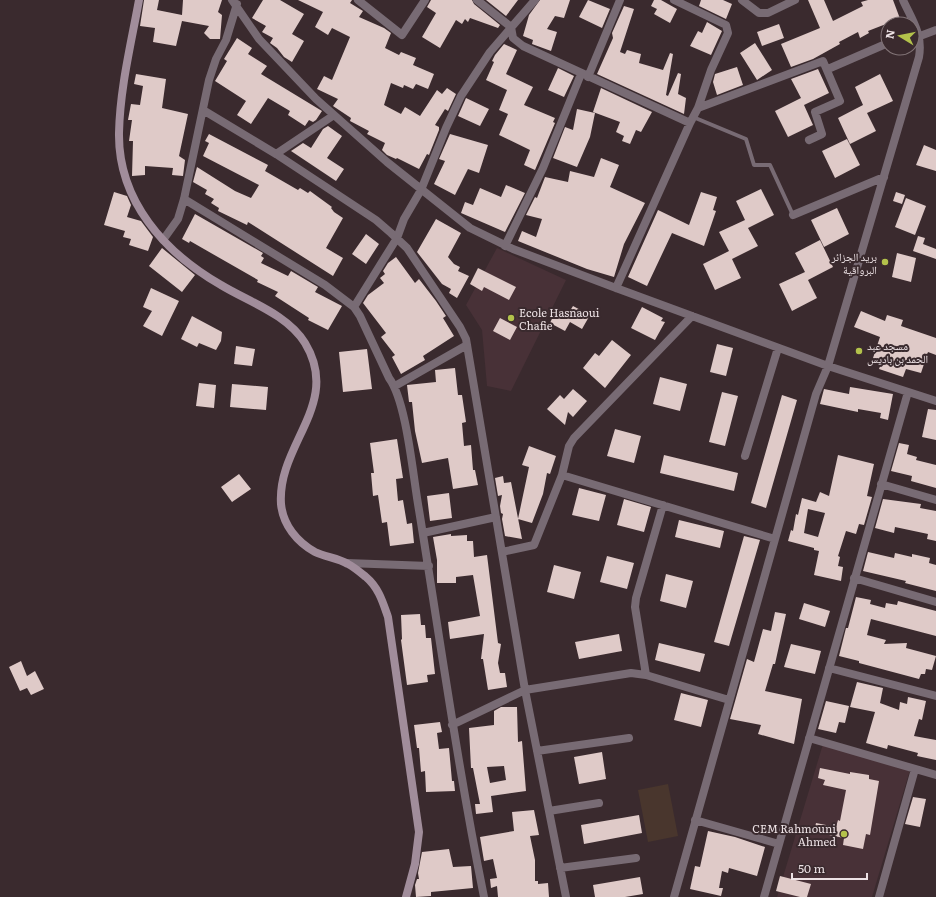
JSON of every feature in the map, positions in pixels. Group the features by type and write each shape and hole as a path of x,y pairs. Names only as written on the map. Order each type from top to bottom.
{"street":[{"path":"139,0 122,94 119,134 121,158 128,187 144,219 163,240 193,268 220,285 275,315 296,330 306,345 315,369 317,389 314,406 288,463 282,486 281,505 286,522 297,540 316,552 347,563 429,566"},
{"path":"358,0 402,35 425,0"},
{"path":"477,0 511,27 513,38 523,46 584,75 691,120"},
{"path":"354,307 397,238 404,219 421,190 446,128 462,96 490,52 535,0"},
{"path":"505,246 543,168 584,75 620,0"},
{"path":"616,288 691,120 698,108 711,70 728,33 726,25 674,0"},
{"path":"742,0 759,13 768,13 795,0"},
{"path":"903,0 909,16"},
{"path":"163,240 178,219 184,199 209,80 216,59 226,40 236,2"},
{"path":"236,2 259,39 316,99 421,190 470,228 505,246 616,288 828,366 936,401"},
{"path":"920,32 936,30"},
{"path":"828,69 880,46"},
{"path":"674,897 816,394 828,366 919,56"},
{"path":"698,108 823,61 828,69 840,101 815,112 822,134 809,140"},
{"path":"203,110 276,154 376,220 407,248 460,326 467,345 525,690 566,897"},
{"path":"276,154 334,115"},
{"path":"792,215 884,177"},
{"path":"184,199 325,285 354,307 360,316 389,378 395,386 404,423 429,566 452,725 484,897"},
{"path":"502,552 534,545 562,475 569,446 574,438 692,316"},
{"path":"395,386 467,345"},
{"path":"745,456 778,348"},
{"path":"764,897 908,392"},
{"path":"562,475 775,539"},
{"path":"881,484 936,500"},
{"path":"646,675 636,598 663,505"},
{"path":"423,533 496,517"},
{"path":"347,563 368,579 379,593 388,617 419,832 415,864 406,897"},
{"path":"854,578 936,602"},
{"path":"829,668 936,696"},
{"path":"452,725 525,690 631,673 646,675 730,700"},
{"path":"537,751 628,738"},
{"path":"809,738 936,775"},
{"path":"879,897 915,769"},
{"path":"549,811 599,803"},
{"path":"695,820 779,844"},
{"path":"560,868 636,858"}],"lane":[{"path":"691,120 746,139 754,165 770,165 792,215"}],"shaded area":[{"name":"Ecole Hasnaoui Chafie","path":"497,248 566,280 511,391 487,386 482,330 466,305"},
{"name":"CEM Rahmouni Ahmed","path":"823,744 910,770 872,897 777,897"},
{"path":"668,784 678,836 648,842 638,790"}],"building":[{"path":"144,0 159,0 157,10 182,15 183,0 222,0 218,12 222,15 220,39 210,39 204,33 209,26 182,21 176,46 153,42 155,28 140,26"},
{"path":"263,0 280,0 304,14 292,34 304,41 292,62 284,57 277,48 270,43 273,38 262,32 266,26 252,18"},
{"path":"298,0 352,0 350,3 363,11 359,17 384,28 391,33 385,48 399,55 401,52 416,58 413,65 434,74 428,89 416,84 413,89 404,85 403,88 391,83 384,105 401,114 405,107 420,116 437,90 442,94 447,88 456,94 448,111 445,109 435,125 439,127 439,130 429,155 427,154 419,169 397,158 396,159 387,155 382,150 385,143 367,134 369,131 350,121 351,118 333,106 338,99 317,89 324,76 332,80 350,37 332,28 328,35 315,27 323,12"},
{"path":"431,0 472,0 474,4 500,25 498,28 470,18 468,22 465,19 462,24 456,20 440,48 422,37 436,13 427,7"},
{"path":"486,0 518,0 506,16"},
{"path":"540,0 570,0 564,18 555,16 547,29 557,32 551,51 532,44 533,40 523,36 529,15"},
{"path":"588,0 610,9 602,28 579,17"},
{"path":"654,0 661,0 677,9 670,23 654,14 657,9 651,6"},
{"path":"701,0 723,0 732,4 726,19 699,6"},
{"path":"808,0 824,0 833,21 863,6 861,2 868,0 893,0 899,16 880,16 880,26 868,31 869,33 860,38 858,32 839,42 840,44 813,59 791,67 781,44 820,28"},
{"path":"624,6 634,9 620,52 625,54 627,50 641,54 639,63 663,70 670,53 673,54 666,95 668,96 678,73 681,74 678,94 686,98 684,114 597,74 613,38 612,33"},
{"path":"707,22 722,31 711,55 690,46 698,31 702,33"},
{"path":"779,24 784,38 762,46 757,32"},
{"path":"237,38 252,48 248,54 267,66 261,74 322,111 316,120 313,122 309,120 305,126 288,115 290,111 268,98 251,124 237,115 246,101 215,81 227,61 224,59"},
{"path":"755,43 772,70 757,80 740,53"},
{"path":"504,44 517,50 506,74 533,87 524,105 555,118 553,122 555,123 535,170 524,165 530,150 499,135 508,114 499,110 507,90 486,80 494,62 492,61 495,55"},
{"path":"737,67 743,85 717,95 713,82 715,74"},
{"path":"558,68 574,76 564,97 548,90"},
{"path":"818,69 829,93 804,105 813,125 788,137 775,111 801,98 791,79"},
{"path":"136,74 166,79 162,108 188,114 179,156 185,160 183,176 172,175 173,168 145,166 145,175 132,176 133,141 129,141 132,120 128,120 131,104 140,105 143,86 134,84"},
{"path":"880,74 893,101 867,113 876,131 850,144 838,118 863,105 855,87"},
{"path":"601,88 652,112 641,132 636,130 630,144 622,141 624,136 616,132 620,122 593,112"},
{"path":"466,98 489,109 480,126 458,116"},
{"path":"577,109 595,113 590,137 577,167 553,158 565,127 573,130"},
{"path":"328,126 342,136 327,158 344,169 336,181 291,151 303,143 311,148 323,129"},
{"path":"209,134 268,165 265,171 298,190 300,188 308,193 310,191 332,207 331,208 334,212 343,218 326,248 343,258 333,276 248,222 247,225 218,211 219,208 211,203 214,199 205,194 207,190 193,182 197,167 235,191 251,198 259,185 203,156 209,143 205,141"},
{"path":"450,134 488,145 479,173 468,169 455,195 434,184 445,161 439,159"},
{"path":"847,139 860,165 835,178 822,151"},
{"path":"924,145 936,150 936,171 916,165"},
{"path":"601,158 619,165 610,187 645,203 624,244 614,277 587,269 518,241 522,231 536,237 542,219 526,215 535,197 537,198 545,177 568,182 570,171 594,177"},
{"path":"506,185 525,193 505,232 461,213 465,202 473,205 480,188 501,197"},
{"path":"761,189 774,215 748,228 758,246 732,259 741,278 715,290 703,264 729,251 719,232 745,220 736,201"},
{"path":"114,192 127,196 131,205 127,217 141,221 153,237 148,251 129,245 131,239 123,237 125,231 104,225"},
{"path":"701,192 717,197 713,210 716,211 704,246 672,233 647,286 628,277 658,210 689,225"},
{"path":"896,192 905,195 902,204 893,201"},
{"path":"906,198 926,206 915,235 895,227"},
{"path":"837,208 849,234 824,247 811,220"},
{"path":"195,214 263,253 261,256 264,258 261,263 288,276 291,271 318,287 315,292 342,306 328,330 308,320 309,318 275,296 278,292 257,282 258,280 190,241 189,243 182,239"},
{"path":"436,219 461,233 448,257 454,264 460,267 458,271 469,276 457,298 449,293 451,289 442,284 417,252"},
{"path":"366,234 379,244 366,264 352,254"},
{"path":"918,236 925,238 923,244 936,249 936,259 913,251"},
{"path":"820,240 833,267 808,280 817,298 792,311 779,284 805,272 795,253"},
{"path":"162,248 195,275 182,292 149,266"},
{"path":"897,253 916,258 911,282 892,277"},
{"path":"396,257 415,283 419,279 436,301 446,316 443,318 454,336 423,356 425,360 401,374 392,357 395,355 381,337 386,333 363,303 368,295 384,283 380,278 385,274 383,271 388,263"},
{"path":"478,268 516,287 509,300 484,287 482,291 470,284"},
{"path":"151,288 179,301 162,336 143,326 152,311 143,307"},
{"path":"573,306 590,315 582,329 570,322 565,331 550,323 557,308 568,314"},
{"path":"642,307 663,318 661,321 665,322 655,340 631,328"},
{"path":"861,311 885,321 887,315 903,320 901,326 936,338 936,355 928,352 921,373 906,369 903,377 879,369 882,361 873,358 880,337 854,327"},
{"path":"192,316 222,332 221,341 216,350 199,343 197,347 181,339"},
{"path":"500,318 517,327 510,340 493,331"},
{"path":"612,340 631,355 605,388 583,368 595,353 599,356"},
{"path":"717,344 733,348 726,376 710,372"},
{"path":"236,346 255,349 252,366 234,364"},
{"path":"367,349 372,389 343,392 339,352"},
{"path":"455,368 458,395 462,395 466,422 462,423 464,446 471,445 473,470 475,470 478,485 453,489 448,458 422,463 415,431 412,402 409,402 407,385 436,382 435,370"},
{"path":"660,377 687,384 680,411 653,404"},
{"path":"199,383 216,385 214,408 196,406"},
{"path":"232,384 268,387 266,410 230,407"},
{"path":"850,387 893,394 888,420 880,418 881,413 858,409 858,412 820,404 824,389 849,394"},
{"path":"573,389 587,401 573,417 568,412 565,425 547,409 560,395 564,399"},
{"path":"722,392 738,396 725,446 709,442"},
{"path":"782,395 797,400 766,508 751,503"},
{"path":"928,409 936,410 936,440 922,437"},
{"path":"615,429 641,436 634,463 607,456"},
{"path":"397,439 403,478 396,479 398,501 403,500 407,524 412,523 414,543 390,546 387,522 382,523 378,495 373,496 371,473 374,473 370,443"},
{"path":"899,443 909,445 907,454 917,457 916,460 936,465 936,488 911,481 912,476 891,471"},
{"path":"529,446 556,456 550,474 547,473 543,494 532,523 518,519 529,467 522,465"},
{"path":"664,455 738,473 734,491 660,473"},
{"path":"838,455 874,464 867,496 872,497 864,525 859,524 856,534 846,531 838,556 840,557 838,566 843,567 841,581 814,575 819,551 814,550 814,548 788,541 791,530 793,531 796,514 798,515 802,498 816,502 820,492 829,496","holes":["808,509 825,513 818,537 804,533"]},
{"path":"239,474 251,489 232,502 221,487"},
{"path":"503,476 504,483 511,482 522,539 505,536 502,519 503,514 501,513 500,506 502,495 498,496 495,478"},
{"path":"579,488 606,495 599,521 572,515"},
{"path":"449,493 452,518 430,521 427,496"},
{"path":"624,499 651,507 644,532 617,525"},
{"path":"883,499 921,504 920,508 936,511 936,541 927,539 928,534 895,527 894,533 875,528"},
{"path":"679,520 724,531 720,548 675,537"},
{"path":"451,534 451,536 467,535 467,541 473,541 474,557 487,555 498,643 501,644 498,663 500,673 505,673 507,687 488,690 483,659 481,659 484,634 450,639 448,622 480,616 473,575 456,577 456,583 437,583 437,560 433,537"},
{"path":"744,536 760,540 729,646 714,642"},
{"path":"868,552 894,558 895,553 912,557 912,554 930,558 929,563 936,565 936,591 905,583 906,581 863,571"},
{"path":"607,556 634,563 627,589 600,582"},
{"path":"554,565 581,572 574,599 547,592"},
{"path":"666,574 693,581 686,608 660,601"},
{"path":"856,597 871,600 870,604 885,608 886,603 897,605 898,601 936,611 936,636 871,619 867,635 886,640 884,644 907,643 906,648 936,656 932,670 926,669 925,674 921,674 919,679 859,663 859,661 839,656"},
{"path":"804,603 830,611 825,627 799,619"},
{"path":"775,612 786,614 775,664 773,664 765,691 802,699 794,744 758,734 761,725 730,719 747,659 754,662 763,629 771,631"},
{"path":"420,614 421,625 425,625 426,638 431,638 435,674 427,675 428,682 407,685 401,640 401,615"},
{"path":"619,634 622,651 579,659 575,642"},
{"path":"659,643 705,654 700,672 655,660"},
{"path":"791,644 821,651 815,674 784,667"},
{"path":"21,661 27,676 35,671 44,689 31,695 27,688 20,691 9,667"},
{"path":"857,682 883,688 880,703 899,710 900,702 907,704 908,697 926,701 922,720 919,719 914,736 936,740 936,760 917,756 918,753 888,745 887,749 866,743 875,712 850,707"},
{"path":"681,693 708,700 701,727 674,720"},
{"path":"826,701 849,706 845,723 839,722 836,733 818,729"},
{"path":"501,707 517,707 518,742 522,741 526,791 491,796 493,812 476,814 475,804 480,804 473,768 471,768 469,728 494,725 494,711","holes":["504,766 506,780 490,783 487,767"]},
{"path":"440,722 442,732 437,733 439,749 449,748 452,781 454,781 455,791 426,792 425,771 421,772 419,748 417,748 414,725"},
{"path":"602,752 606,779 579,784 574,757"},
{"path":"820,768 850,774 850,772 869,775 869,779 879,781 870,835 866,834 863,849 843,845 844,838 814,832 816,823 836,827 838,820 840,821 846,790 823,785 825,780 818,778"},
{"path":"913,797 926,799 920,827 905,824"},
{"path":"534,810 539,835 530,836 535,860 535,881 538,881 538,884 548,883 549,897 498,897 497,886 491,888 490,879 497,878 493,859 484,861 480,837 514,831 512,812"},
{"path":"639,815 642,833 584,844 581,825"},
{"path":"708,831 735,837 765,847 757,876 729,868 728,873 722,871 719,888 723,888 721,896 690,889 695,866 700,867"},
{"path":"449,849 453,867 471,866 473,888 431,892 431,896 416,897 415,885 417,879 419,879 418,873 422,852"},
{"path":"780,876 811,884 807,897 800,897 776,891"},
{"path":"640,877 643,894 625,897 595,897 593,885"}],"place":[{"name":"بريد الجزائر البرواقية","path":"885,262"},
{"name":"Ecole Hasnaoui Chafie","path":"511,318"},
{"name":"مسجد عبد الحمد بن باديس","path":"859,351"},
{"name":"CEM Rahmouni Ahmed","path":"844,834"}]}
